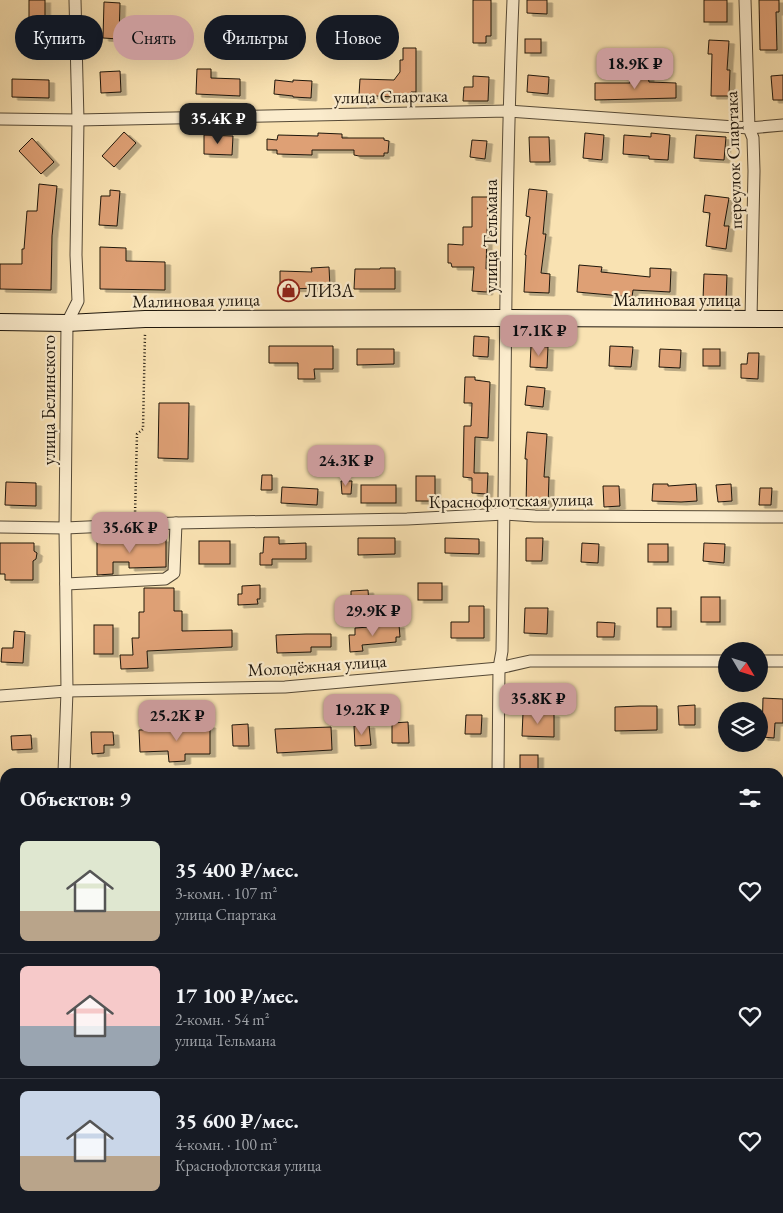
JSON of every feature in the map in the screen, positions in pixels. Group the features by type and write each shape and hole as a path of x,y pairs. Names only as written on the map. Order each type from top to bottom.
{"street":[{"name":"улица Белинского","path":"64,768 67,691 65,528 66,323 78,301 76,255 78,120 75,0"},
{"name":"улица Тельмана","path":"498,768 499,668 502,651 505,514 508,111 513,0"},
{"name":"переулок Спартака","path":"745,0 749,128 753,138 754,171 751,319"},
{"name":"улица Спартака","path":"0,119 78,120 508,111 749,128 783,126"},
{"name":"Малиновая улица","path":"0,322 66,323 145,319 783,319"},
{"name":"Краснофлотская улица","path":"0,527 65,528 176,523 399,519 505,514 535,516 783,517"},
{"path":"66,584 165,580 174,573 176,523"},
{"name":"Молодёжная улица","path":"0,696 67,691 285,687 499,668 530,661 718,661"},
{"path":"768,661 783,661"}],"path":[{"path":"135,525 136,434 143,429 145,319"}],"building":[{"path":"29,0 45,0 45,15 29,15"},
{"path":"473,0 491,0 491,36 486,36 486,43 473,43"},
{"path":"527,0 547,0 547,14 527,13"},
{"path":"704,0 727,0 727,22 704,22"},
{"path":"759,0 779,0 779,12 776,12 777,50 760,50"},
{"path":"104,2 120,3 120,15 113,15 113,39 103,38"},
{"path":"525,39 541,39 541,53 525,53"},
{"path":"709,40 729,41 727,70 730,70 729,96 711,96 712,54 708,54"},
{"path":"403,48 416,48 416,92 394,95 394,97 359,95 360,79 394,80 400,72"},
{"path":"197,69 211,69 211,78 240,79 240,96 196,94"},
{"path":"120,71 121,92 101,93 100,72"},
{"path":"528,75 549,77 548,94 527,92"},
{"path":"783,75 783,100 773,100 771,76"},
{"path":"473,76 489,77 488,101 463,101 464,87 473,87"},
{"path":"648,76 649,82 676,83 676,98 595,100 595,83 630,83 630,77"},
{"path":"12,79 49,80 49,98 12,97"},
{"path":"275,80 293,82 293,80 312,81 311,98 274,94"},
{"path":"124,132 136,143 114,167 102,156"},
{"path":"318,133 342,134 342,138 384,138 384,140 389,141 388,153 384,153 384,156 359,156 354,155 354,150 312,150 312,155 277,154 277,150 267,150 267,139 277,140 278,135 318,136"},
{"path":"585,133 604,135 602,160 583,158"},
{"path":"651,133 670,135 668,160 649,159 649,156 623,154 624,135 651,137"},
{"path":"204,135 233,136 232,155 204,154"},
{"path":"696,135 726,137 724,160 694,158"},
{"path":"529,137 549,137 550,162 530,162"},
{"path":"32,138 54,162 41,174 19,151"},
{"path":"472,140 487,141 485,159 470,157"},
{"path":"39,184 57,186 52,236 51,290 0,289 0,264 22,264 27,211 37,211"},
{"path":"529,189 547,191 543,234 546,234 541,273 550,274 549,293 524,292 525,255 530,217 526,216"},
{"path":"110,190 120,191 117,226 99,225 101,196 110,196"},
{"path":"705,195 729,198 724,226 729,226 726,249 706,246 710,213 703,212"},
{"path":"472,197 488,197 486,269 489,269 487,292 472,291 474,267 452,267 451,263 448,263 448,244 463,245 463,227 472,227"},
{"path":"100,247 126,248 126,261 165,262 165,290 100,289"},
{"path":"579,265 602,267 601,272 650,277 650,268 671,269 670,292 633,290 632,297 577,292"},
{"path":"329,267 330,288 280,289 280,271 312,272 311,268"},
{"path":"395,268 395,289 354,289 355,269"},
{"path":"704,274 727,275 726,300 703,299"},
{"path":"474,336 489,337 488,357 473,356"},
{"path":"269,346 333,346 333,369 314,369 315,379 298,379 298,363 269,363"},
{"path":"531,346 548,347 547,368 530,367"},
{"path":"610,346 633,347 631,367 609,366"},
{"path":"357,349 394,349 394,364 357,365"},
{"path":"660,349 681,350 680,368 659,367"},
{"path":"703,349 720,349 720,366 703,366"},
{"path":"748,353 759,353 758,379 741,378 741,364 747,364"},
{"path":"465,377 475,377 475,380 490,382 488,438 475,437 474,473 488,473 487,494 472,493 472,478 463,477 464,426 471,426 472,403 464,403"},
{"path":"527,386 545,388 543,407 525,405"},
{"path":"159,403 189,403 188,459 158,458"},
{"path":"527,432 547,434 544,477 549,477 548,506 526,505 527,459 525,459"},
{"path":"262,475 272,475 272,490 261,490"},
{"path":"416,476 435,476 435,501 416,501"},
{"path":"341,481 352,481 351,494 342,494"},
{"path":"6,482 36,483 36,506 5,505"},
{"path":"653,484 668,484 668,486 696,484 697,501 652,501"},
{"path":"731,484 732,501 718,502 716,485"},
{"path":"361,485 396,485 396,503 361,503"},
{"path":"603,486 619,486 620,506 604,507"},
{"path":"282,487 318,489 317,505 281,503"},
{"path":"760,488 772,488 771,505 759,505"},
{"path":"264,537 279,537 279,544 306,543 306,559 272,559 272,565 260,565 260,553 263,553"},
{"path":"358,538 395,538 395,554 358,555"},
{"path":"445,538 479,539 479,554 445,553"},
{"path":"526,538 543,538 542,561 526,561"},
{"path":"97,539 166,539 166,567 129,568 129,562 113,562 113,574 97,575"},
{"path":"199,541 230,541 230,564 199,564"},
{"path":"0,543 34,543 34,551 37,553 36,559 33,561 33,580 5,580 5,574 0,574"},
{"path":"582,543 599,544 598,563 581,562"},
{"path":"704,543 725,544 724,563 703,561"},
{"path":"648,544 668,544 668,562 648,562"},
{"path":"418,583 442,583 442,600 418,600"},
{"path":"260,585 260,599 257,599 258,604 238,605 238,594 242,594 242,586"},
{"path":"144,588 174,588 174,611 182,611 182,631 232,630 232,647 147,651 148,668 121,669 120,655 133,655 132,638 139,638 139,612 144,612"},
{"path":"368,590 369,604 351,604 351,591"},
{"path":"701,597 720,597 720,622 701,622"},
{"path":"469,606 484,606 484,638 451,638 451,622 469,622"},
{"path":"525,608 548,608 547,634 524,633"},
{"path":"657,608 671,608 671,627 657,627"},
{"path":"597,622 615,623 614,637 597,637"},
{"path":"94,625 113,625 113,654 94,654"},
{"path":"399,625 400,637 396,637 396,642 362,645 363,651 350,652 349,635 355,635 355,628"},
{"path":"14,631 25,632 23,663 1,662 2,648 13,648"},
{"path":"331,634 331,647 311,647 311,652 277,653 276,635"},
{"path":"763,698 783,699 783,723 775,723 774,738 768,738 768,702 763,702"},
{"path":"695,705 695,725 679,725 678,706"},
{"path":"657,706 657,730 615,731 615,707"},
{"path":"523,713 554,714 554,737 522,736"},
{"path":"466,715 482,715 481,734 465,734"},
{"path":"408,722 409,743 392,743 392,723"},
{"path":"248,724 249,746 233,746 232,725"},
{"path":"191,725 210,725 210,754 185,754 185,761 169,762 168,751 140,752 139,730 192,728"},
{"path":"369,725 371,745 355,746 354,726"},
{"path":"331,727 332,750 277,753 275,729"},
{"path":"91,732 113,732 114,745 104,745 104,753 92,754"},
{"path":"31,735 32,749 12,750 11,736"},
{"path":"520,755 538,755 538,768 520,768"}],"place":[{"name":"ЛИЗА","path":"289,290"}]}
